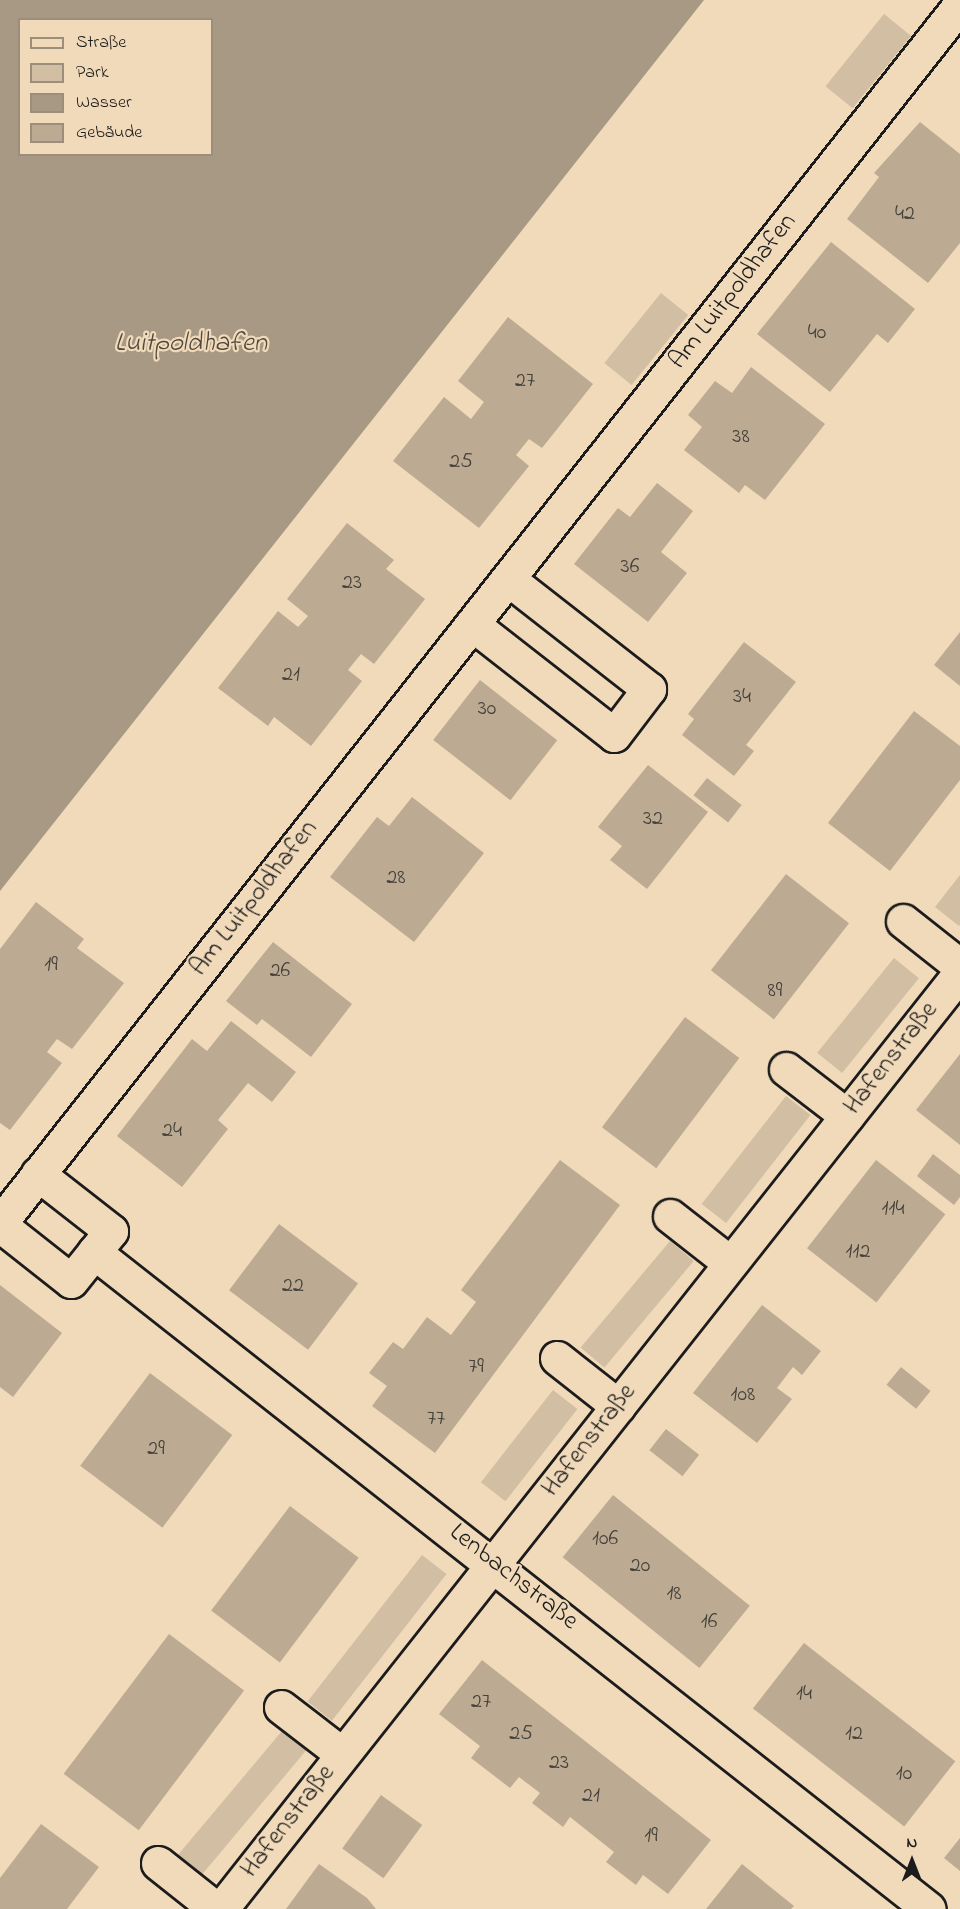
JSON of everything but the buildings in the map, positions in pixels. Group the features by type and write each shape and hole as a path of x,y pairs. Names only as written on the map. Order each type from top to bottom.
{"street":[{"name":"Am Luitpoldhafen","path":"38,1174 111,1231 71,1281 0,1224 38,1174 960,5"},
{"path":"472,624 614,735 649,689 508,579"},
{"path":"903,921 960,966"},
{"name":"Hafenstraße","path":"221,1909 960,973"},
{"path":"786,1069 847,1116"},
{"path":"670,1216 730,1263"},
{"name":"Lenbachstraße","path":"94,1252 494,1563 929,1909"},
{"path":"557,1358 618,1406"},
{"path":"281,1707 342,1754"},
{"path":"158,1863 216,1909"}],"green space":[{"path":"884,14 911,36 853,108 825,86"},
{"path":"661,293 688,315 632,385 604,363"},
{"path":"960,875 960,925 959,926 935,907"},
{"path":"894,958 919,978 842,1073 817,1053"},
{"path":"786,1096 810,1115 726,1223 702,1204"},
{"path":"670,1241 694,1261 604,1367 581,1347"},
{"path":"553,1390 577,1409 505,1501 481,1482"},
{"path":"422,1555 446,1574 332,1721 307,1702"},
{"path":"287,1725 311,1745 198,1879 175,1859"}],"water":[{"name":"Luitpoldhafen","path":"0,0 704,0 0,891"}]}
